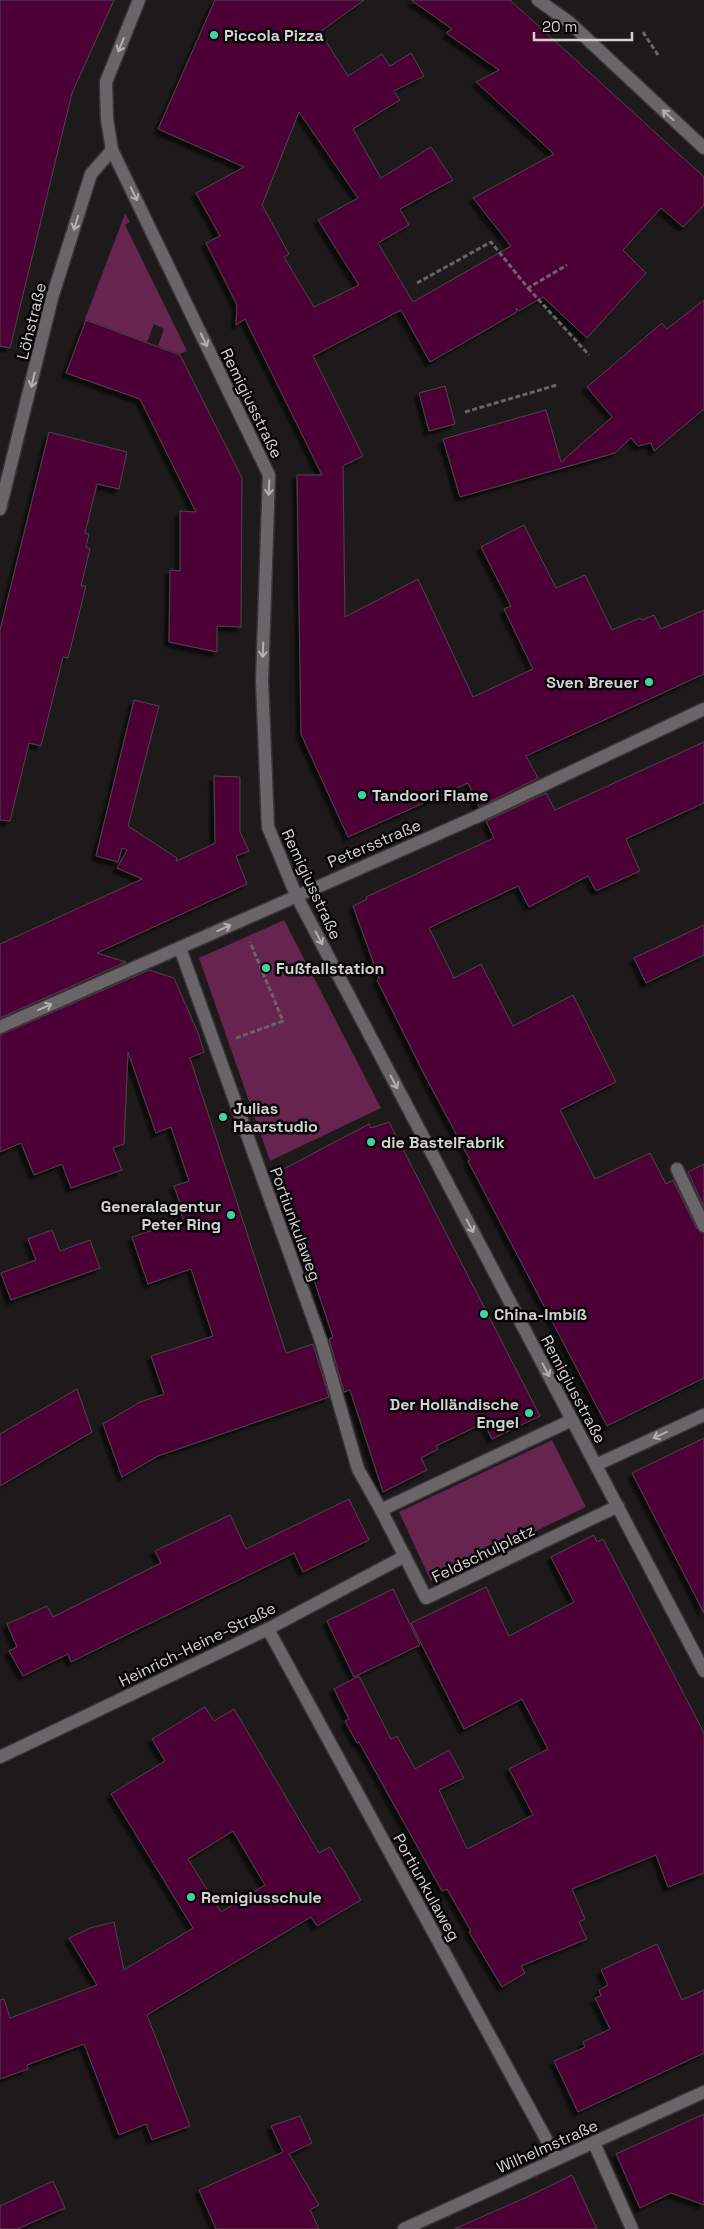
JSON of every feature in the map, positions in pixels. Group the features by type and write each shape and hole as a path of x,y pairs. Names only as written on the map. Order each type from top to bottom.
{"street":[{"name":"Remigiusstraße","path":"139,0 106,82 107,119 112,150 269,475 262,681 268,827 296,895 704,1671"},
{"path":"538,0 569,22 704,148"},
{"name":"Löhstraße","path":"0,509 52,298 91,174 112,150"},
{"name":"Petersstraße","path":"0,1027 476,817 704,709"},
{"name":"Portiunkulaweg","path":"180,948 321,1341 358,1469 381,1510"},
{"path":"678,1170 704,1226"},
{"path":"596,1465 704,1415"},
{"path":"381,1510 572,1420"},
{"name":"Feldschulplatz","path":"381,1510 426,1598 618,1506"},
{"name":"Heinrich-Heine-Straße","path":"0,1756 268,1629 405,1556"},
{"name":"Portiunkulaweg","path":"268,1629 557,2159"},
{"name":"Wilhelmstraße","path":"404,2229 704,2092"},
{"path":"594,2143 632,2229"}],"path":[{"path":"643,32 658,55"},
{"path":"417,284 491,242 528,288 589,355"},
{"path":"528,288 567,265"},
{"path":"465,412 557,385"},
{"path":"214,1046 283,1021 241,920"}],"shaded area":[{"path":"125,214 130,222 125,225 187,351 180,354 158,346 164,329 154,324 147,342 85,319"},
{"path":"284,920 381,1108 270,1161 199,958"},
{"path":"552,1440 586,1507 431,1581 399,1512"}],"building":[{"path":"0,0 114,0 72,93 10,348 0,346"},
{"path":"215,0 364,0 320,32 348,76 382,54 390,66 411,53 424,76 394,91 400,100 353,129 381,178 431,147 453,180 400,209 409,225 378,243 413,302 511,246 473,198 554,154 476,82 499,70 446,33 452,29 411,0 510,0 704,177 704,205 683,227 661,208 623,250 646,273 587,338 543,297 519,311 516,308 517,312 430,362 401,310 313,356 363,456 343,466 345,617 418,579 473,697 533,669 504,609 511,606 481,547 524,525 556,588 585,575 612,630 640,618 642,620 654,615 661,629 704,610 704,674 526,756 538,778 479,807 468,783 348,837 301,734 297,475 322,475 245,319 236,325 237,305 206,243 220,236 196,193 244,167 158,129","holes":["299,112 358,198 318,220 359,285 314,307 284,257 289,254 262,205"]},
{"path":"704,300 704,409 654,451 651,443 638,446 631,438 615,453 460,497 443,439 546,410 561,462 612,417 587,387 662,323 667,329"},
{"path":"86,320 180,355 242,478 241,627 217,626 217,652 169,642 170,570 180,571 180,511 196,512 140,399 66,373"},
{"path":"445,386 455,424 429,431 419,393"},
{"path":"49,432 127,452 119,489 97,484 85,533 89,534 86,547 90,549 81,586 86,586 68,658 63,657 41,746 29,743 10,821 0,820 0,630"},
{"path":"134,700 159,706 128,826 177,858 176,861 190,855 215,843 214,776 240,777 240,832 249,851 236,856 247,884 97,953 126,962 0,1018 0,944 142,879 117,868 127,850 122,848 118,862 96,856"},
{"path":"704,742 704,803 626,839 640,871 596,891 588,876 529,907 518,886 429,928 454,978 481,964 513,1026 573,995 616,1082 560,1110 595,1179 650,1153 666,1184 673,1180 697,1229 704,1234 704,1378 607,1426 468,1161 470,1160 377,980 379,978 353,906 367,899 366,897 494,838 486,821 546,793 555,810"},
{"path":"704,925 704,955 646,983 634,958"},
{"path":"149,970 174,978 198,1033 204,1052 190,1058 286,1353 313,1344 329,1397 158,1456 122,1477 103,1424 140,1402 164,1394 151,1356 213,1336 191,1269 148,1284 132,1237 183,1220 181,1212 183,1212 174,1186 189,1181 171,1127 156,1133 128,1052 124,1144 113,1148 122,1170 71,1188 62,1164 34,1175 21,1143 0,1152 0,1035"},
{"path":"389,1122 540,1416 492,1439 484,1423 436,1446 438,1449 421,1458 427,1470 383,1492 350,1390 344,1392 329,1339 333,1337 288,1202 293,1200 278,1172 369,1124 371,1128"},
{"path":"704,1164 704,1207 688,1172"},
{"path":"52,1230 60,1251 90,1240 100,1268 11,1300 1,1273 36,1260 28,1239"},
{"path":"77,1389 92,1432 0,1486 0,1434"},
{"path":"704,1438 704,1613 632,1473"},
{"path":"349,1499 369,1540 303,1572 294,1553 71,1662 68,1654 23,1676 9,1651 17,1647 7,1624 47,1606 53,1617 161,1563 155,1551 230,1515 246,1549"},
{"path":"594,1535 597,1542 603,1539 704,1733 704,1873 668,1887 656,1855 572,1889 585,1919 579,1922 587,1939 521,1966 525,1973 502,1987 469,1932 471,1931 447,1889 442,1891 359,1742 357,1743 345,1721 349,1719 334,1689 359,1676 391,1739 397,1736 415,1769 449,1750 464,1778 439,1790 467,1849 533,1815 509,1769 548,1749 522,1699 464,1729 411,1623 486,1587 509,1636 574,1602 551,1557"},
{"path":"393,1589 420,1645 354,1677 327,1621"},
{"path":"205,1707 214,1721 234,1709 319,1853 330,1847 361,1900 317,1926 311,1917 147,2015 190,2126 152,2140 146,2124 119,2135 84,2044 27,2065 28,2069 0,2079 0,2000 4,1999 10,2018 97,1985 69,1938 90,1928 114,1922 124,1970 193,1928 111,1794 165,1761 152,1739","holes":["233,1831 265,1885 221,1912 188,1859"]},
{"path":"657,1944 682,2000 704,1990 704,2053 578,2112 554,2061 585,2047 583,2042 610,2029 595,1998 601,1996 599,1990 608,1985 601,1970"},
{"path":"704,2114 704,2205 671,2193 640,2208 616,2154"},
{"path":"300,2116 312,2143 289,2154 319,2205 310,2210 319,2229 216,2229 199,2190 283,2152 271,2126"},
{"path":"572,2175 597,2229 454,2229 527,2197"},
{"path":"53,2181 65,2208 17,2229 0,2229 0,2206"}],"place":[{"name":"Piccola Pizza","path":"214,35"},
{"name":"Sven Breuer","path":"649,682"},
{"name":"Tandoori Flame","path":"362,795"},
{"name":"Fußfallstation","path":"266,968"},
{"name":"Julias Haarstudio","path":"223,1117"},
{"name":"die BastelFabrik","path":"371,1142"},
{"name":"Generalagentur Peter Ring","path":"231,1215"},
{"name":"China-Imbiß","path":"484,1314"},
{"name":"Der Holländische Engel","path":"529,1413"},
{"name":"Remigiusschule","path":"191,1897"}]}
